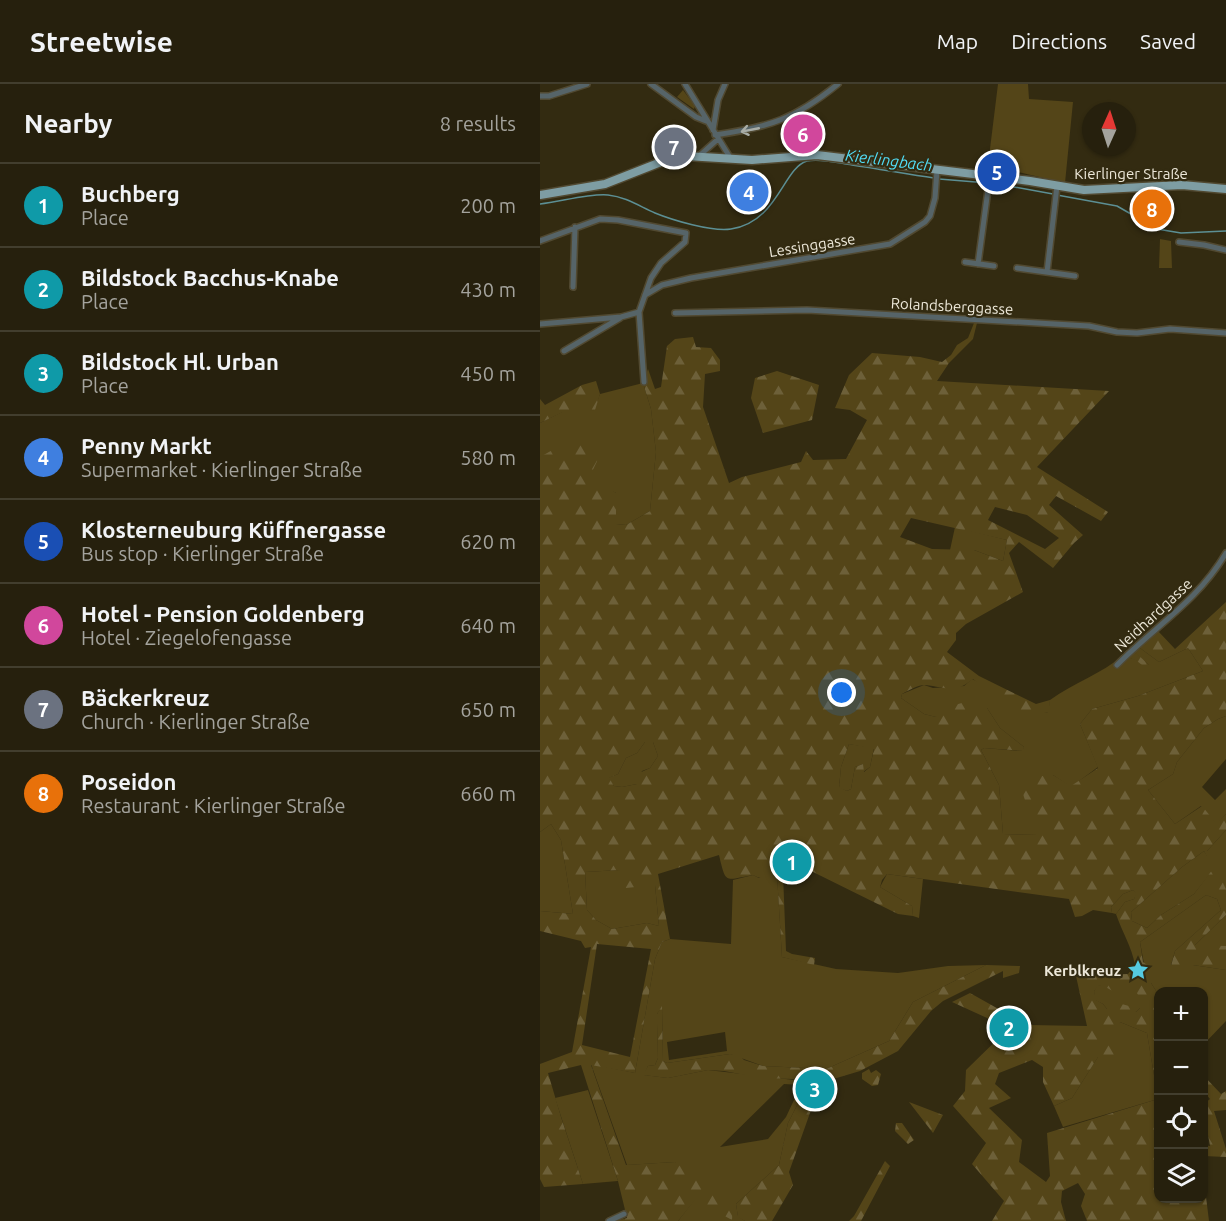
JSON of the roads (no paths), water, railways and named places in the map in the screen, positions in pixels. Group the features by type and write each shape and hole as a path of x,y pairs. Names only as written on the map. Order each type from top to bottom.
{"main road":[{"name":"Kierlinger Straße","path":"540,195 597,186 661,162 686,156 758,160 830,155 937,175 1057,188 1084,190 1182,185 1226,189"}],"street":[{"path":"540,96 549,96 587,84"},
{"path":"651,84 696,117 706,121"},
{"path":"685,84 731,159"},
{"path":"699,156 715,135 718,100 725,84"},
{"path":"715,135 756,129 794,116 838,84"},
{"name":"Lessinggasse","path":"645,295 662,285 691,278 891,244 925,222 930,216 937,175"},
{"path":"978,264 989,180"},
{"path":"1047,272 1057,188"},
{"path":"540,241 593,221 608,219 686,233 685,242 662,263 651,278 639,312 644,382"},
{"path":"573,287 575,227"},
{"path":"1179,242 1204,244 1226,250"},
{"path":"965,262 994,266"},
{"path":"1017,268 1075,276"},
{"name":"Rolandsberggasse","path":"675,313 807,310 1089,326 1117,332 1137,333 1170,329 1226,333"},
{"path":"540,324 621,317 639,312"},
{"path":"564,351 621,317"},
{"name":"Neidhardgasse","path":"1117,665 1189,601 1214,573 1226,553"},
{"path":"609,1221 624,1214"}],"waterway":[{"name":"Kierlingbach","path":"540,204 593,195 608,195 627,200 682,222 714,229 731,229 747,224 759,216 778,195 792,174 807,161 830,161 934,178"},
{"name":"Kierlingbach","path":"939,179 988,183"},
{"name":"Kierlingbach","path":"992,183 1053,194"},
{"name":"Kierlingbach","path":"1057,195 1117,206 1157,229 1181,233 1226,231"}],"place":[{"name":"Hotel - Pension Goldenberg","path":"803,134"},
{"name":"Bäckerkreuz","path":"674,147"},
{"name":"Klosterneuburg Küffnergasse","path":"997,172"},
{"name":"Penny Markt","path":"749,192"},
{"name":"Poseidon","path":"1152,209"},
{"name":"Buchberg","path":"792,862"},
{"name":"Kerblkreuz","path":"1138,970"},
{"name":"Bildstock Bacchus-Knabe","path":"1009,1028"},
{"name":"Bildstock Hl. Urban","path":"815,1089"}]}
